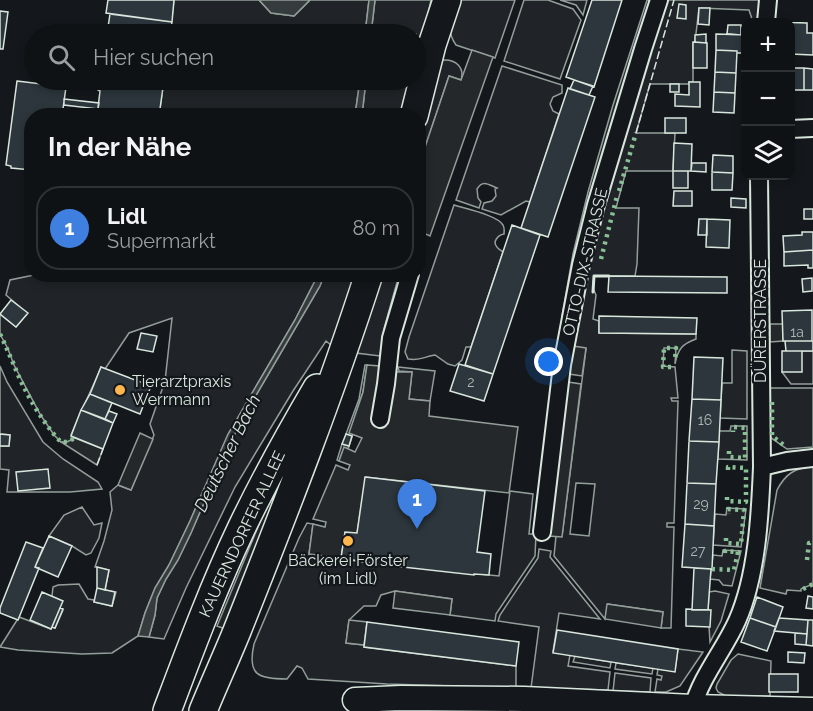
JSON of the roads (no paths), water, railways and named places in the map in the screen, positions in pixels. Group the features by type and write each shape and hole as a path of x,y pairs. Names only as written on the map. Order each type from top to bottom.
{"main road":[{"path":"432,45 434,15 438,0"},
{"path":"426,69 447,0"},
{"path":"416,108 421,90"},
{"name":"KAUERNDORFER ALLEE","path":"203,711 276,532 366,282"},
{"name":"KAUERNDORFER ALLEE","path":"166,711 202,618 240,531 266,478 349,333"}],"street":[{"name":"OTTO-DIX-STRASSE","path":"542,532 562,365 581,265 596,205 659,0"},
{"path":"766,18 768,0"},
{"path":"795,129 813,128"},
{"name":"DÜRERSTRASSE","path":"679,708 696,695 726,644 748,590 760,508 762,467 759,180"},
{"path":"380,419 391,338 408,282"},
{"path":"762,467 813,458"},
{"path":"355,700 534,699 679,708 813,710"}],"place":[{"name":"Tierarztpraxis Werrmann","path":"120,390"},
{"name":"Lidl","path":"417,529"},
{"name":"Bäckerei Förster (im Lidl)","path":"348,541"}],"water label":[{"name":"Deutscher Bach","path":"227,453"}]}
